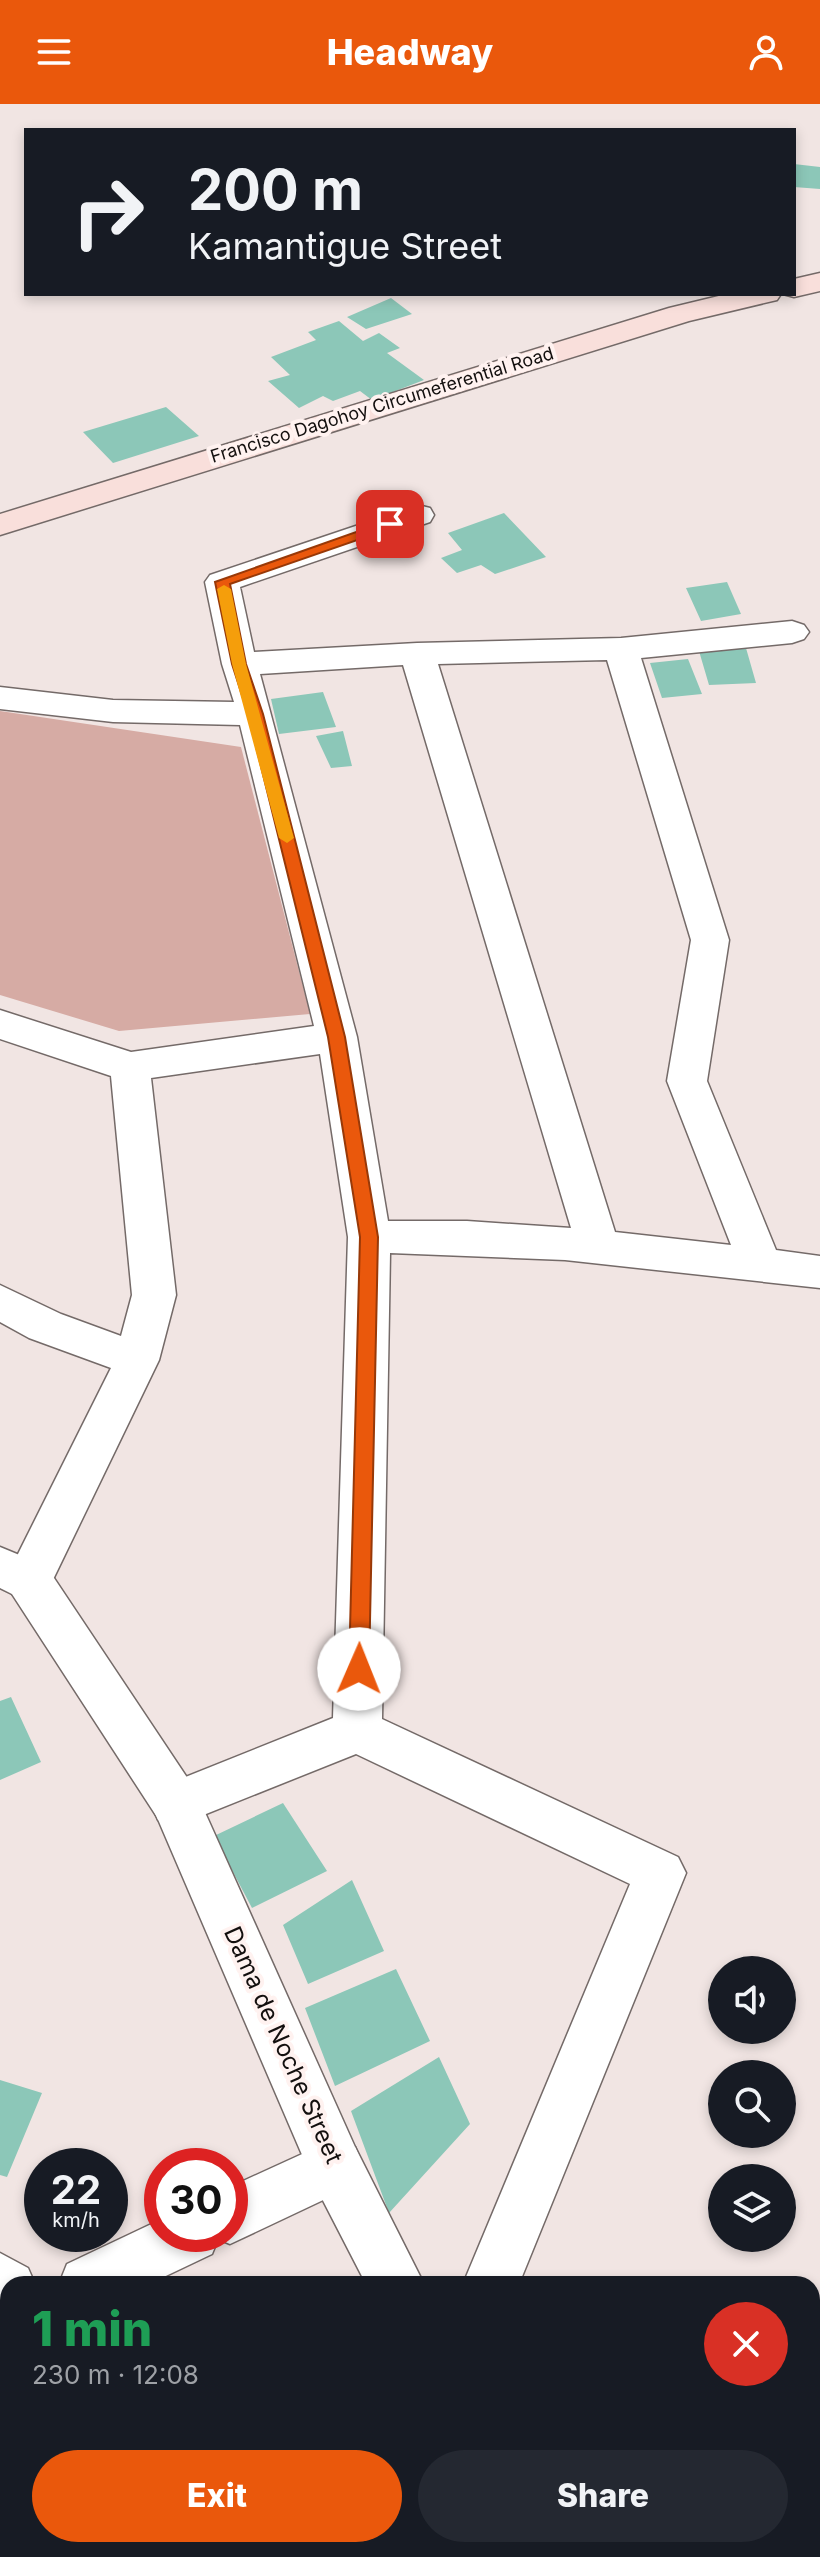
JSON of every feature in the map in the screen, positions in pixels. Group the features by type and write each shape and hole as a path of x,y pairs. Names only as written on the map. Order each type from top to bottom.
{"main road":[{"path":"796,288 820,282"},
{"name":"Francisco Dagohoy Circumeferential Road","path":"0,525 665,318 758,296"}],"street":[{"path":"357,1731 369,1237 337,1037 255,714 239,664 222,582 418,515"},
{"path":"239,664 417,654 621,649 792,632"},
{"path":"621,649 710,940 687,1081 760,1265"},
{"path":"417,654 598,1247"},
{"path":"0,698 113,711 255,714"},
{"path":"0,1024 130,1067 337,1037"},
{"path":"14,1574 137,1360 154,1295 130,1067"},
{"path":"369,1237 420,1236 598,1247 820,1272"},
{"path":"0,1302 45,1326 137,1360"},
{"name":"Dama de Noche Street","path":"14,1574 176,1804 335,2166 392,2276"},
{"path":"176,1804 357,1731 660,1873 494,2276"},
{"path":"248,2207 335,2166"},
{"path":"104,2276 154,2252"}],"shaded area":[{"path":"0,711 241,747 310,1014 119,1031 0,995"}],"building":[{"path":"796,164 820,167 820,189 796,187"},
{"path":"391,298 412,314 366,329 347,317"},
{"path":"339,321 363,341 379,333 400,348 387,353 424,380 372,400 360,391 333,401 323,396 299,408 268,381 290,375 271,357 316,340 308,332"},
{"path":"166,407 199,436 113,463 83,432"},
{"path":"504,513 546,557 495,574 481,565 457,573 441,558 462,550 448,533"},
{"path":"727,582 741,614 701,621 686,588"},
{"path":"746,648 756,683 709,685 699,651"},
{"path":"688,659 702,694 662,698 650,663"},
{"path":"323,692 336,727 279,734 271,699"},
{"path":"343,731 352,766 331,768 316,736"},
{"path":"11,1697 41,1762 0,1780 0,1701"},
{"path":"283,1803 327,1871 252,1908 214,1836"},
{"path":"352,1880 384,1951 308,1984 283,1925"},
{"path":"396,1969 430,2041 335,2086 305,2008"},
{"path":"439,2057 470,2124 389,2213 351,2111"},
{"path":"0,2080 42,2093 7,2177 0,2175"}],"slow traffic":[{"path":"224,589 239,664 287,838"}],"route":[{"path":"359,1669 369,1237 337,1037 255,714 239,664 222,582 390,524"}]}
